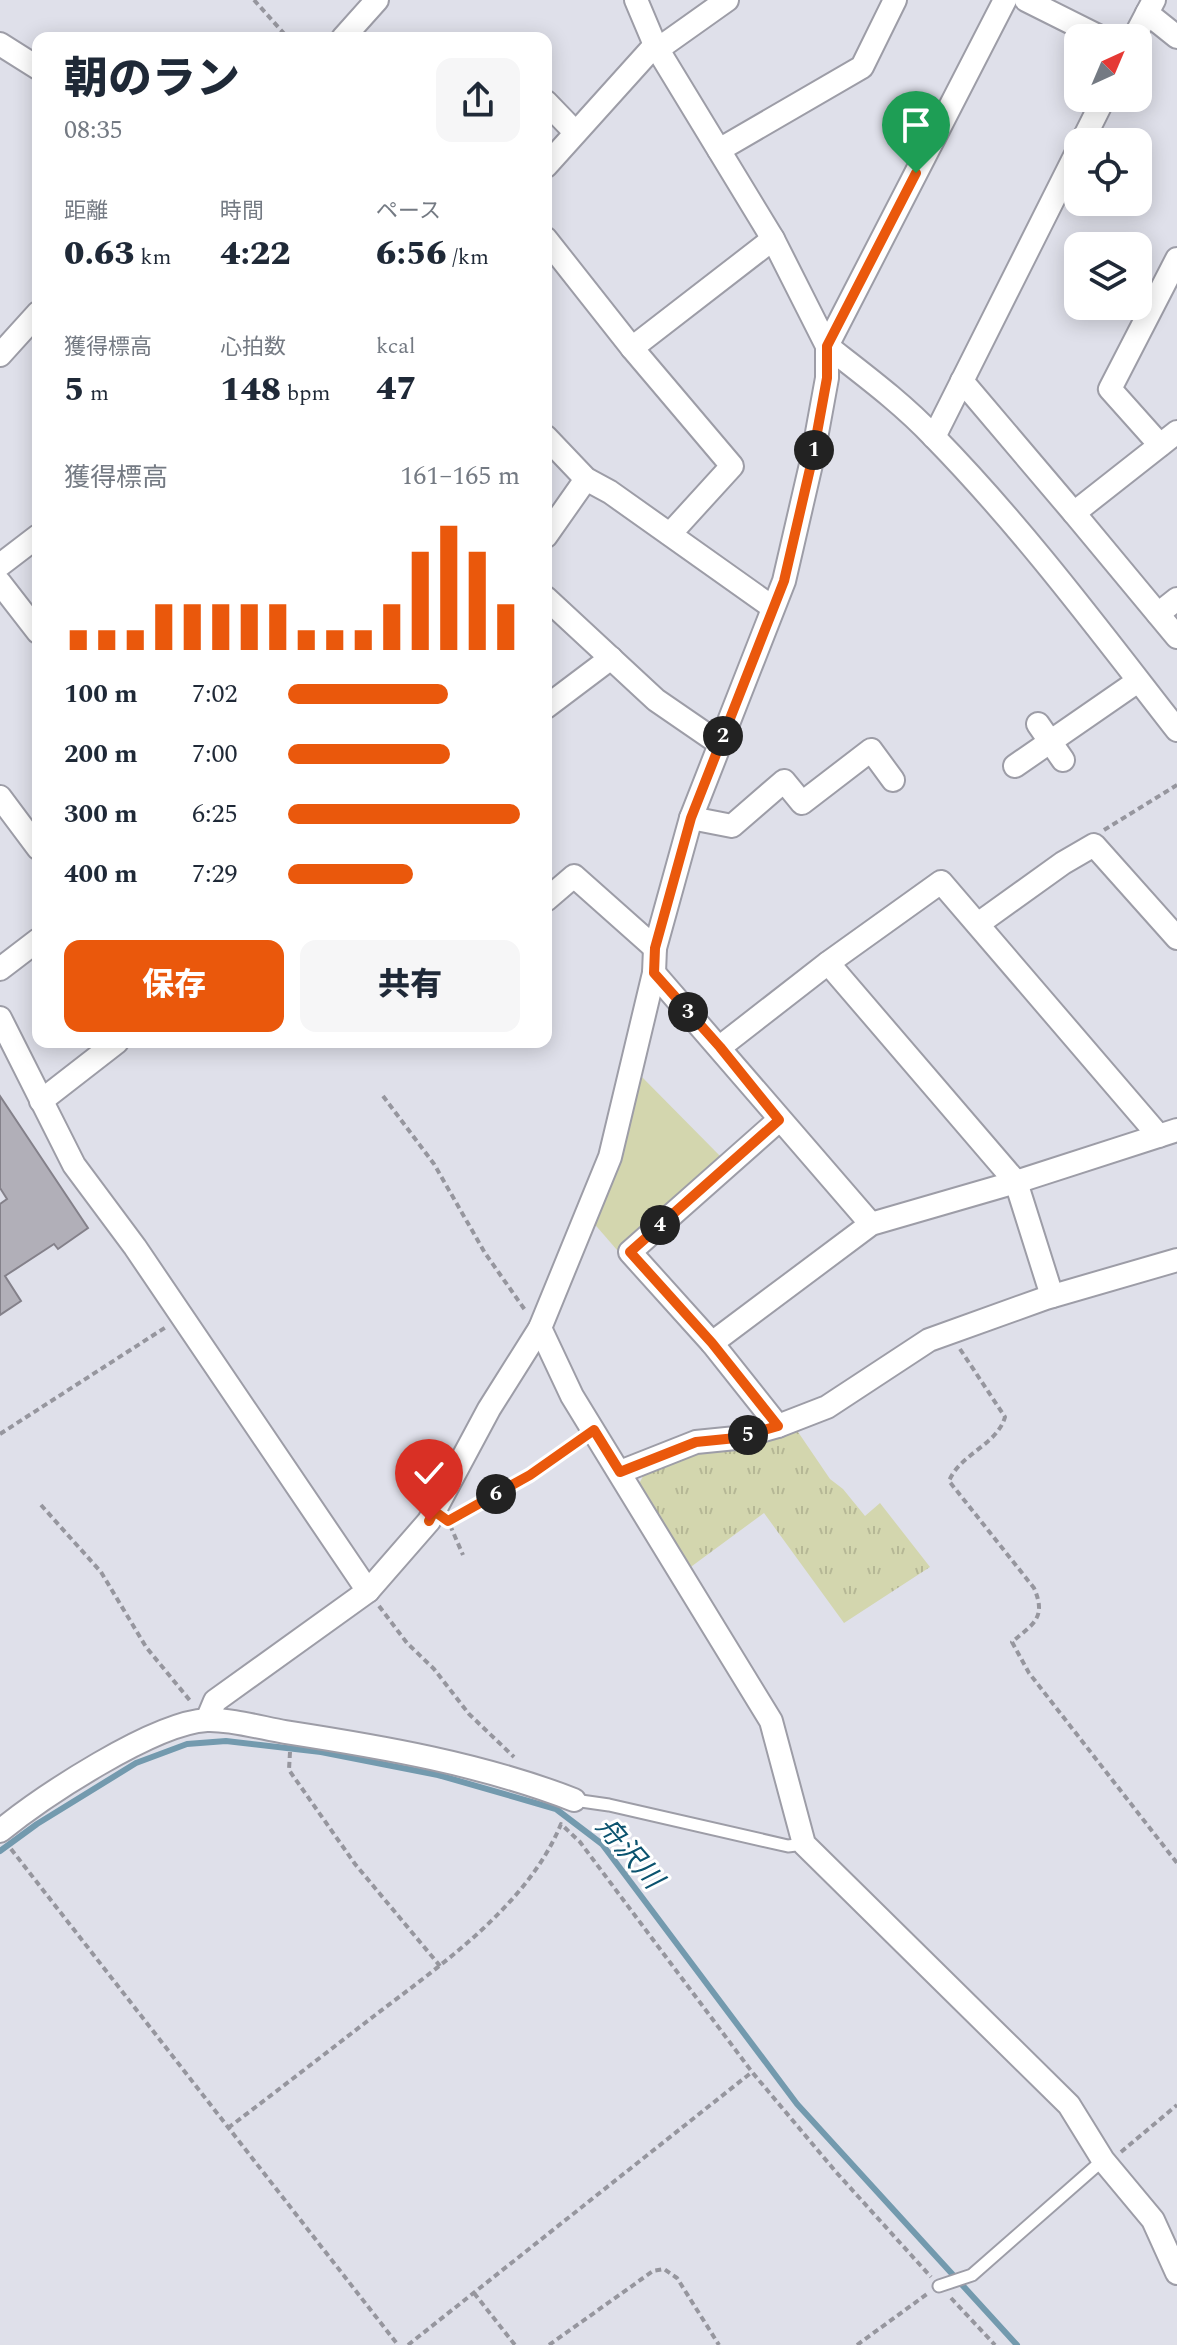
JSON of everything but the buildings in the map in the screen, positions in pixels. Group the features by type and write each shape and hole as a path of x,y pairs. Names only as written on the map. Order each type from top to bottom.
{"street":[{"path":"348,32 377,0"},
{"path":"636,0 657,47 773,239 827,346 878,385 934,437 1047,564 1177,730"},
{"path":"552,159 657,47 727,0"},
{"path":"719,150 862,67 895,0"},
{"path":"207,1720 215,1701 368,1591 429,1521 489,1409 540,1328 610,1157 654,973 655,948 691,818 784,581 812,460 827,378 827,346 1005,0"},
{"path":"1026,0 1074,24"},
{"path":"1151,7 1177,37"},
{"path":"0,44 32,64"},
{"path":"552,108 575,132"},
{"path":"934,437 1064,178"},
{"path":"632,348 773,239"},
{"path":"552,247 632,348 732,466 670,534"},
{"path":"1074,513 1168,439 1110,389 1177,259"},
{"path":"0,355 32,320"},
{"path":"962,381 1177,637"},
{"path":"552,443 586,479 610,492 772,607"},
{"path":"552,527 586,479"},
{"path":"0,565 32,541"},
{"path":"0,583 32,624"},
{"path":"1158,614 1177,599"},
{"path":"552,604 656,700 720,744"},
{"path":"552,702 611,658"},
{"path":"1015,766 1138,681"},
{"path":"691,818 732,826 784,781 802,803 871,750 893,780"},
{"path":"0,797 32,840"},
{"path":"978,924 1063,863 1094,845 1176,934"},
{"path":"552,895 574,876 655,948"},
{"path":"712,1343 871,1224 1168,1133 941,882 828,963 720,1047"},
{"path":"0,969 32,945"},
{"path":"828,963 1016,1182 1052,1296"},
{"path":"654,973 871,1224"},
{"path":"0,1018 74,1165 182,1317 368,1591"},
{"path":"41,1101 109,1048"},
{"path":"778,1426 712,1343 630,1252 779,1120"},
{"path":"620,1472 696,1442 736,1438 827,1407 929,1340 1052,1296 1177,1260"},
{"path":"540,1328 572,1396 771,1721 804,1844 1069,2105 1104,2163 1153,2220 1177,2273"},
{"path":"0,1831 115,1755 173,1728 207,1720 403,1750 574,1800"}],"lane":[{"path":"574,1800 609,1805 788,1846 804,1844"},
{"path":"939,2286 972,2275 1104,2163"}],"path":[{"path":"254,0 283,32"},
{"path":"1094,845 1097,835 1177,785"},
{"path":"383,1096 434,1164 485,1253 531,1320 540,1328"},
{"path":"0,1434 182,1317"},
{"path":"954,1331 962,1355 1005,1417 1002,1428 955,1467 949,1481 1034,1588 1039,1600 1040,1614 1035,1623 1012,1642 1029,1673 1177,1863"},
{"path":"463,1555 456,1533 448,1521 530,1475 594,1430"},
{"path":"41,1505 101,1572 146,1647 207,1720"},
{"path":"368,1591 407,1643 434,1669 469,1714 523,1764"},
{"path":"289,1759 289,1770 355,1864 440,1966"},
{"path":"228,2128 440,1966 473,1937 519,1890 552,1845 561,1824 580,1842 752,2072 836,2172 995,2345"},
{"path":"17,1856 398,2345"},
{"path":"408,2345 752,2072"},
{"path":"1104,2163 1177,2105"},
{"path":"549,2345 653,2271 664,2269 677,2278 719,2345"},
{"path":"857,2345 939,2286"},
{"path":"474,2293 515,2345"}],"green space":[{"path":"637,1072 722,1158 617,1250 591,1220"},
{"path":"796,1429 830,1479 843,1489 865,1516 880,1503 930,1567 844,1623 764,1513 688,1569 638,1486 645,1472 693,1454"}],"waterway":[{"name":"舟沢川","path":"0,1851 37,1824 136,1763 187,1744 226,1741 321,1752 438,1775 556,1809 602,1844 797,2104 1017,2345"}],"route":[{"path":"429,1521 434,1511 448,1521 530,1475 594,1430 620,1472 696,1442 736,1438 778,1426 712,1343 630,1252 779,1120 654,973 655,948 691,818 784,581 812,460 827,378 827,346 916,173"}]}
